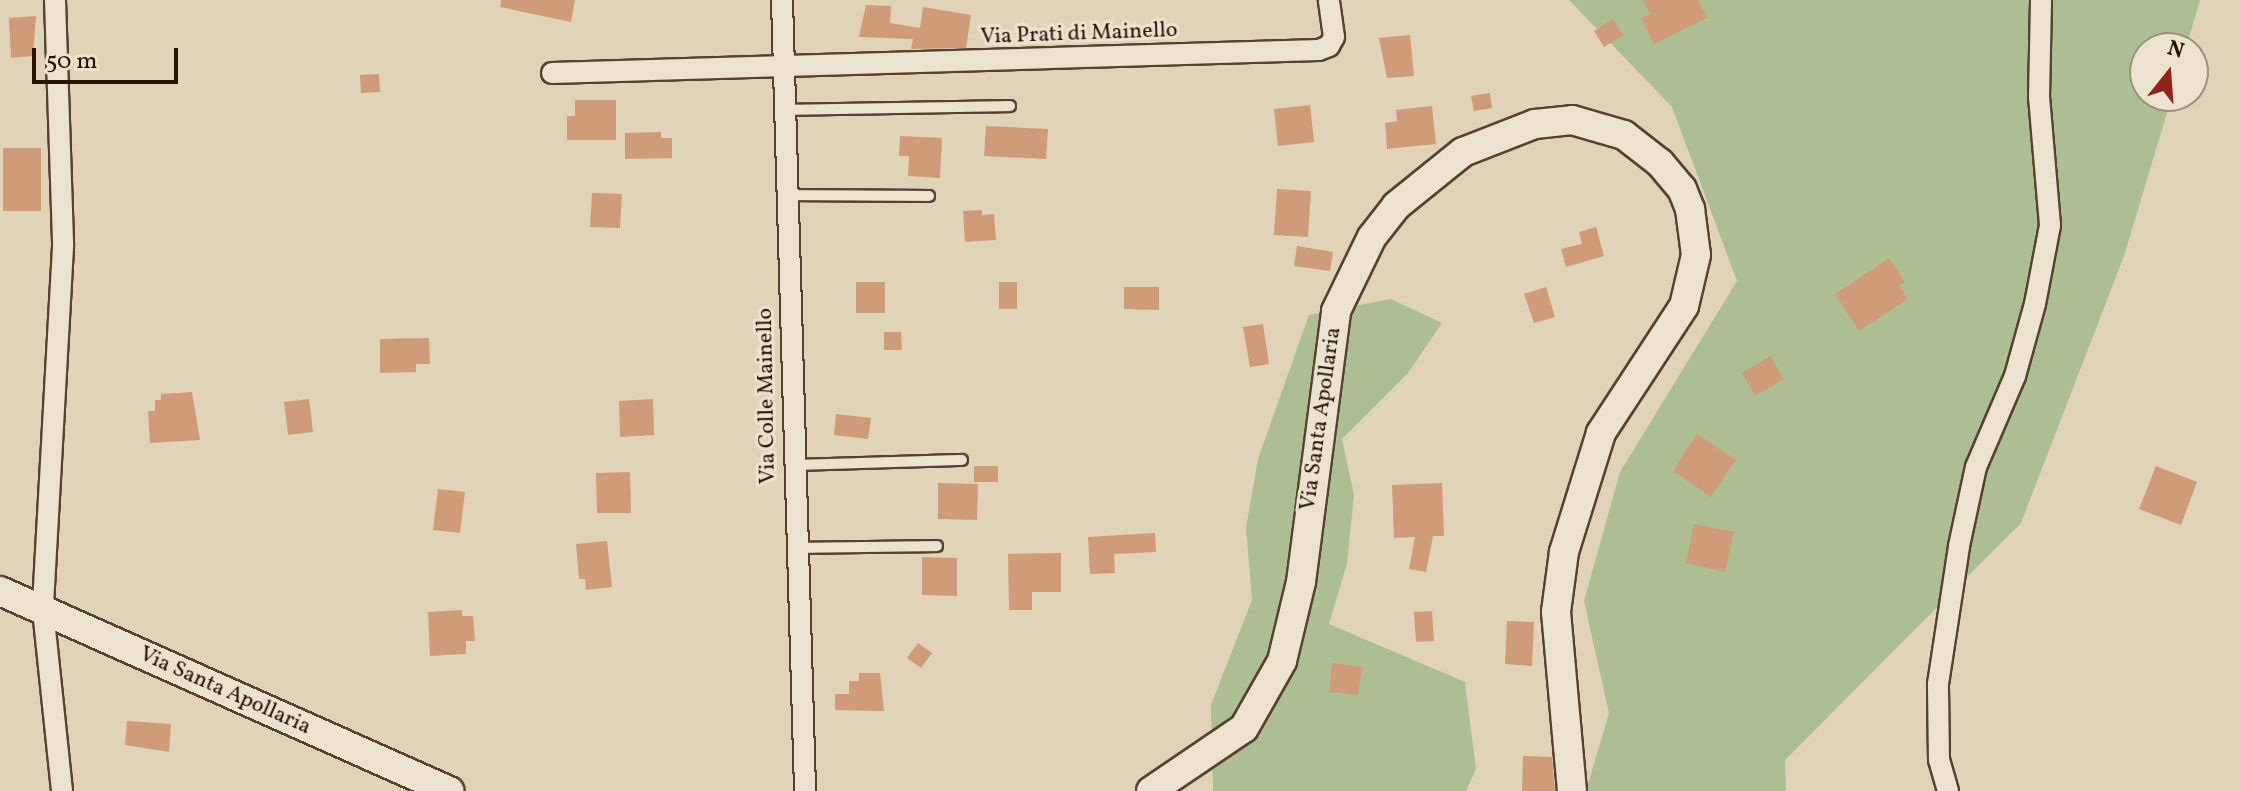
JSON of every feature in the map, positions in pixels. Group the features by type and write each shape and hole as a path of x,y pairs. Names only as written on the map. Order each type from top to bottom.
{"street":[{"path":"55,0 63,247 43,610 62,791"},
{"name":"Via Colle Mainello","path":"782,0 795,548 805,791"},
{"name":"Via Prati di Mainello","path":"782,68 1319,50 1329,46 1334,37 1329,0"},
{"path":"1948,791 1939,760 1938,684 1959,546 1976,467 2015,376 2035,304 2050,225 2039,97 2041,0"},
{"path":"552,73 782,68"},
{"name":"Via Santa Apollaria","path":"1151,791 1244,728 1282,661 1301,582 1336,311 1372,237 1396,206 1463,152 1523,127 1572,120 1624,135 1671,176 1690,209 1696,255 1684,306 1601,433 1564,552 1556,612 1572,791"},
{"name":"Via Santa Apollaria","path":"0,591 450,791"}],"lane":[{"path":"784,110 1010,106"},
{"path":"786,195 929,196"},
{"path":"793,465 962,460"},
{"path":"795,548 937,546"}],"green space":[{"path":"1569,0 2200,0 2191,32 2129,32 2129,112 2167,112 2124,256 2021,523 1785,760 1786,791 1586,791 1609,713 1584,601 1620,472 1737,281 1672,107"},
{"path":"1391,299 1442,323 1408,373 1342,439 1354,495 1347,564 1329,624 1465,682 1476,769 1466,791 1213,791 1211,705 1252,600 1246,528 1258,459 1309,315"}],"building":[{"path":"501,0 575,0 571,22 500,7"},
{"path":"1643,0 1698,0 1707,18 1654,44 1641,18 1650,14"},
{"path":"866,5 891,6 890,23 920,28 923,7 971,15 966,48 911,49 913,39 859,37"},
{"path":"36,16 33,56 11,58 9,18"},
{"path":"1613,19 1623,35 1604,47 1594,31"},
{"path":"1410,35 1414,76 1387,78 1379,38"},
{"path":"379,74 380,92 361,93 360,75"},
{"path":"1490,93 1492,108 1474,111 1471,96"},
{"path":"575,100 616,100 616,140 567,140 567,116 575,116"},
{"path":"1310,105 1314,142 1278,146 1274,109"},
{"path":"1432,106 1436,144 1387,149 1385,123 1397,121 1396,110"},
{"path":"986,126 1048,129 1046,159 984,156"},
{"path":"661,132 661,138 672,138 672,158 625,159 625,133"},
{"path":"900,136 942,138 940,178 908,176 909,156 899,156"},
{"path":"3,148 41,148 41,211 3,211"},
{"path":"1277,189 1311,191 1308,237 1274,235"},
{"path":"592,193 622,194 620,228 590,227"},
{"path":"982,210 982,215 994,214 996,240 965,242 963,211"},
{"path":"1596,227 1604,256 1566,267 1561,249 1582,244 1579,232"},
{"path":"1297,246 1333,252 1330,271 1294,266"},
{"path":"1889,258 1905,282 1899,286 1908,299 1859,331 1835,294"},
{"path":"856,282 885,282 885,313 856,313"},
{"path":"999,282 1017,282 1017,309 999,309"},
{"path":"1124,287 1159,287 1159,310 1124,309"},
{"path":"1546,287 1555,317 1534,323 1524,294"},
{"path":"1263,324 1269,364 1250,367 1243,327"},
{"path":"884,332 901,332 902,350 884,350"},
{"path":"429,338 430,364 416,364 416,372 380,373 380,339"},
{"path":"1770,356 1784,379 1755,396 1742,373"},
{"path":"192,392 200,440 150,443 148,411 155,411 155,400 161,400 161,394"},
{"path":"309,399 313,432 288,435 284,402"},
{"path":"653,399 654,435 620,437 619,401"},
{"path":"836,414 871,418 868,439 834,435"},
{"path":"1697,434 1736,460 1711,497 1673,471"},
{"path":"974,466 998,466 998,482 974,482"},
{"path":"2156,466 2197,482 2181,525 2139,509"},
{"path":"630,472 631,513 597,513 596,473"},
{"path":"938,483 978,484 977,520 938,519"},
{"path":"1442,483 1444,536 1433,536 1426,572 1409,569 1415,537 1394,538 1392,485"},
{"path":"438,489 465,492 460,533 433,530"},
{"path":"1694,524 1734,532 1725,572 1686,563"},
{"path":"1155,533 1156,552 1114,554 1115,573 1090,574 1088,537"},
{"path":"607,541 612,587 586,590 585,579 579,579 576,544"},
{"path":"1061,553 1061,592 1032,592 1032,610 1009,610 1008,554"},
{"path":"922,557 957,558 957,596 922,595"},
{"path":"462,610 462,616 473,616 475,641 466,641 466,654 430,656 428,612"},
{"path":"1432,611 1434,641 1416,642 1414,612"},
{"path":"1507,621 1534,622 1532,666 1505,664"},
{"path":"918,643 932,653 921,668 907,658"},
{"path":"1332,663 1362,667 1358,695 1329,692"},
{"path":"859,673 880,673 884,711 835,710 835,694 849,694 849,681 859,681"},
{"path":"127,721 171,724 169,752 125,745"},
{"path":"1523,756 1552,757 1555,791 1522,791"}]}
